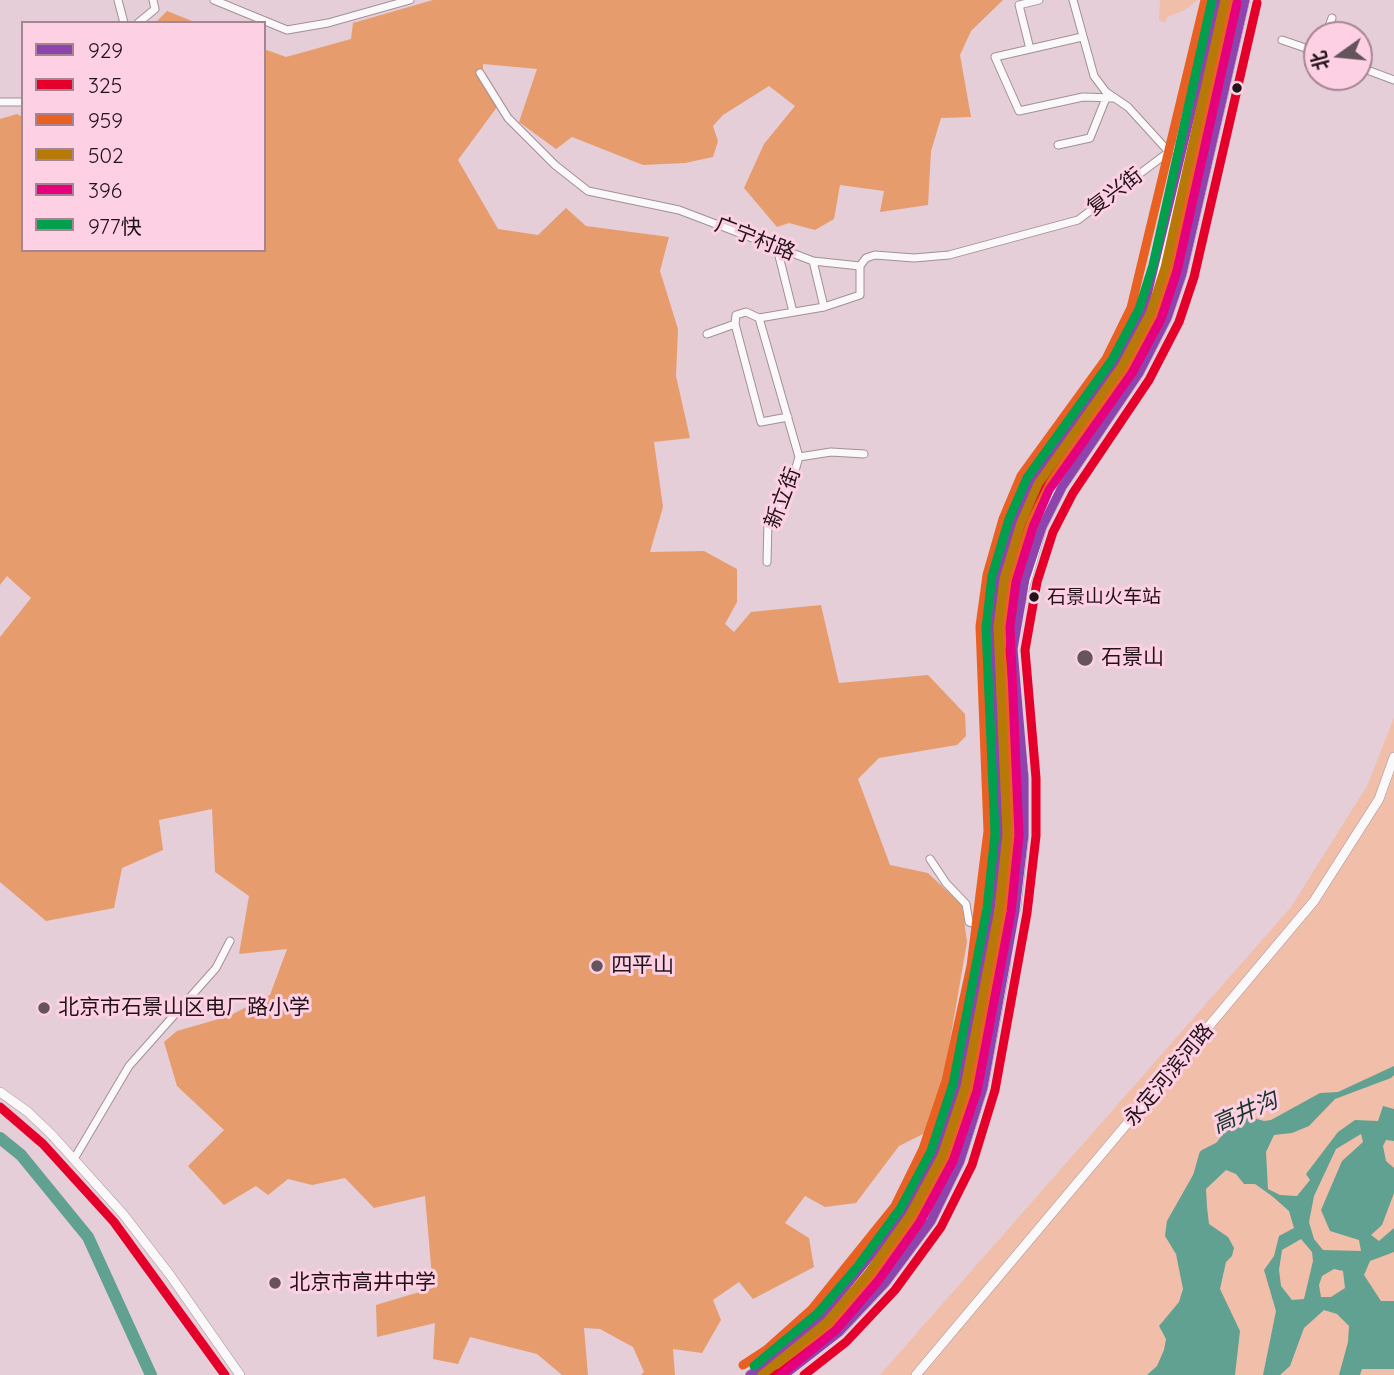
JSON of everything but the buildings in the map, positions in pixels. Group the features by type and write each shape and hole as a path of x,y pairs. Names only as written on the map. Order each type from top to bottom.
{"highway":[{"path":"762,1375 827,1322 868,1275 910,1215 942,1156 965,1087 999,910 1007,834 998,626 1004,579 1021,523 1038,484 1122,366 1150,314 1165,268 1225,0"},
{"path":"776,1375 835,1329 878,1282 922,1221 956,1148 975,1089 1011,912 1016,778 1008,654 1017,581 1034,525 1052,488 1133,372 1161,315 1176,271 1238,0"}],"street":[{"path":"118,0 123,21"},
{"path":"140,21 155,9 153,0"},
{"path":"214,0 265,21"},
{"path":"266,21 287,30 328,23 410,0"},
{"path":"1030,49 1019,5 1039,0"},
{"path":"1073,0 1094,76 1115,98 1128,107 1169,152"},
{"path":"750,1375 773,1360 821,1317 905,1213 934,1154 958,1084 989,929 1000,832 992,626 999,578 1016,522 1032,482 1117,365 1143,312 1218,0"},
{"path":"784,1375 838,1333 885,1283 930,1220 960,1161 983,1088 1020,873 1024,835 1024,779 1013,649 1025,579 1042,527 1062,488 1139,373 1167,318 1182,274 1245,0"},
{"path":"1082,37 995,57 1019,111 1083,97 1115,98"},
{"path":"1282,40 1303,47"},
{"path":"1373,73 1394,80"},
{"name":"广宁村路","path":"480,74 508,118 555,165 588,191 679,210 813,261 860,266 866,258 875,255 914,258 949,255 1078,220"},
{"path":"1058,145 1090,138 1106,98"},
{"path":"0,102 21,102"},
{"name":"复兴街","path":"1078,220 1186,139"},
{"path":"777,248 793,312"},
{"path":"813,261 824,307"},
{"path":"788,417 761,422 735,324 736,315 746,312 759,318 824,307 860,295 860,266"},
{"path":"759,318 799,457"},
{"path":"707,334 735,324"},
{"name":"新立街","path":"767,562 768,522 790,488 799,457 831,452 864,454"},
{"name":"永定河滨河路","path":"916,1375 1314,901 1379,799 1394,757"},
{"path":"930,859 946,884 966,904 969,922 989,929"},
{"path":"74,1159 129,1066 216,968 230,941"},
{"path":"0,1092 28,1112 74,1159 147,1244 240,1375"}],"shaded area":[{"path":"433,0 1003,0 971,31 960,55 971,117 941,118 931,151 928,205 880,212 884,191 840,185 834,219 815,230 789,223 777,227 744,188 764,144 795,106 769,86 723,115 713,126 718,141 713,157 685,163 643,165 572,137 556,149 519,122 537,69 483,64 483,83 497,107 458,160 498,229 538,235 566,208 586,226 669,237 660,271 678,329 676,376 690,438 654,442 663,507 650,552 704,551 737,569 737,602 725,624 734,632 751,612 821,605 839,683 928,675 965,714 966,736 957,745 879,758 858,779 890,865 928,873 962,905 967,942 935,1128 899,1146 856,1203 825,1207 805,1196 785,1223 809,1238 814,1267 753,1299 739,1282 713,1300 721,1320 702,1353 673,1349 675,1375 641,1375 644,1372 633,1347 600,1329 584,1328 588,1375 562,1375 537,1354 470,1337 458,1364 433,1359 435,1323 377,1337 376,1305 433,1288 425,1196 374,1208 345,1178 312,1185 288,1179 268,1195 256,1186 224,1205 188,1166 224,1130 177,1086 164,1042 177,1031 229,1016 270,995 287,949 239,954 249,896 215,872 212,809 159,820 163,850 122,868 114,908 46,921 0,882 0,637 31,598 7,576 0,585 0,119 17,114 21,116 21,252 266,252 266,50 286,57 351,39 353,23"},
{"path":"1160,0 1198,0 1183,11 1167,17 1165,23 1159,20"},
{"path":"167,11 192,21 157,21"},
{"path":"1394,718 1394,1375 880,1375 1291,907 1367,786"},
{"path":"1394,1066 1394,1075 1391,1078 1335,1099 1309,1126 1292,1133 1274,1135 1266,1152 1268,1189 1280,1195 1297,1196 1310,1180 1306,1174 1338,1132 1355,1120 1378,1121 1383,1106 1394,1109 1394,1141 1386,1140 1383,1146 1386,1161 1394,1168 1394,1193 1382,1225 1371,1235 1379,1241 1394,1228 1394,1252 1370,1261 1364,1275 1381,1301 1394,1301 1394,1369 1362,1369 1360,1375 1339,1375 1348,1342 1349,1326 1337,1314 1324,1310 1304,1328 1290,1366 1280,1375 1263,1375 1276,1311 1264,1270 1274,1256 1279,1236 1294,1228 1289,1211 1272,1196 1255,1184 1244,1184 1236,1174 1226,1170 1206,1189 1209,1224 1228,1237 1234,1248 1232,1256 1226,1262 1220,1289 1240,1331 1235,1375 1147,1375 1157,1366 1164,1350 1166,1339 1159,1326 1179,1302 1183,1289 1176,1254 1165,1236 1167,1221 1193,1175 1228,1127 1250,1117 1271,1120 1320,1093 1338,1092","holes":["1361,1134 1363,1142 1342,1161 1321,1210 1330,1231 1359,1240 1361,1251 1323,1250 1314,1239 1309,1222 1314,1196 1336,1149","1301,1239 1312,1252 1313,1261 1304,1299 1292,1300 1281,1286 1279,1270 1282,1250","1334,1269 1343,1271 1345,1288 1331,1297 1321,1297 1319,1285 1322,1276"]}],"waterway":[{"name":"高井沟","path":"0,1138 21,1155 88,1237 151,1375"},
{"name":"高井沟","path":"1198,1180 1205,1155 1225,1145"}],"transit line":[{"name":"959","path":"743,1365 766,1350 812,1309 895,1206 923,1149 946,1081 971,966 988,831 980,626 987,575 1003,519 1021,476 1106,359 1131,308 1205,0"},
{"name":"977快","path":"754,1366 818,1313 858,1266 900,1209 931,1151 953,1084 987,908 995,834 986,628 992,576 1009,519 1027,478 1112,360 1139,309 1153,265 1212,0"},
{"name":"929","path":"750,1375 773,1360 821,1317 905,1213 934,1154 958,1084 983,968 1000,832 992,626 999,578 1015,522 1032,482 1117,365 1143,312 1218,0"},
{"name":"502","path":"762,1375 827,1322 868,1274 910,1215 942,1156 965,1087 999,910 1007,834 998,627 1004,579 1021,523 1038,484 1122,366 1150,314 1165,268 1225,0"},
{"name":"959","path":"776,1365 830,1324 876,1275 920,1215 949,1156 971,1085 1003,909 1012,834 1012,780 1001,649 1013,577 1031,522 1051,482 1128,367 1156,313 1170,271 1232,0"},
{"name":"929","path":"784,1375 838,1333 885,1283 931,1221 960,1161 983,1088 1015,911 1024,835 1024,779 1013,649 1025,579 1042,527 1062,487 1139,373 1167,318 1182,274 1245,0"},
{"name":"325","path":"772,1375 830,1325 915,1220 946,1158 970,1088 995,970 1012,833 1004,627 1011,581 1027,526 1043,488 1127,371 1155,316 1230,3"},
{"name":"396","path":"781,1375 836,1330 878,1281 920,1222 953,1161 977,1091 1011,912 1019,835 1010,627 1016,582 1033,527 1049,490 1132,373 1161,319 1177,271 1237,3"},
{"name":"325","path":"804,1375 846,1342 895,1290 941,1227 972,1165 995,1090 1027,913 1036,836 1036,778 1025,650 1037,582 1053,532 1073,493 1149,380 1179,322 1194,277 1257,3"},
{"name":"325","path":"0,1107 43,1144 114,1222 225,1375"}],"place":[{"name":"石景山火车站","path":"1034,597"},
{"name":"石景山","path":"1085,658"},
{"name":"四平山","path":"597,966"},
{"name":"北京市石景山区电厂路小学","path":"44,1008"},
{"name":"北京市高井中学","path":"275,1283"}]}
